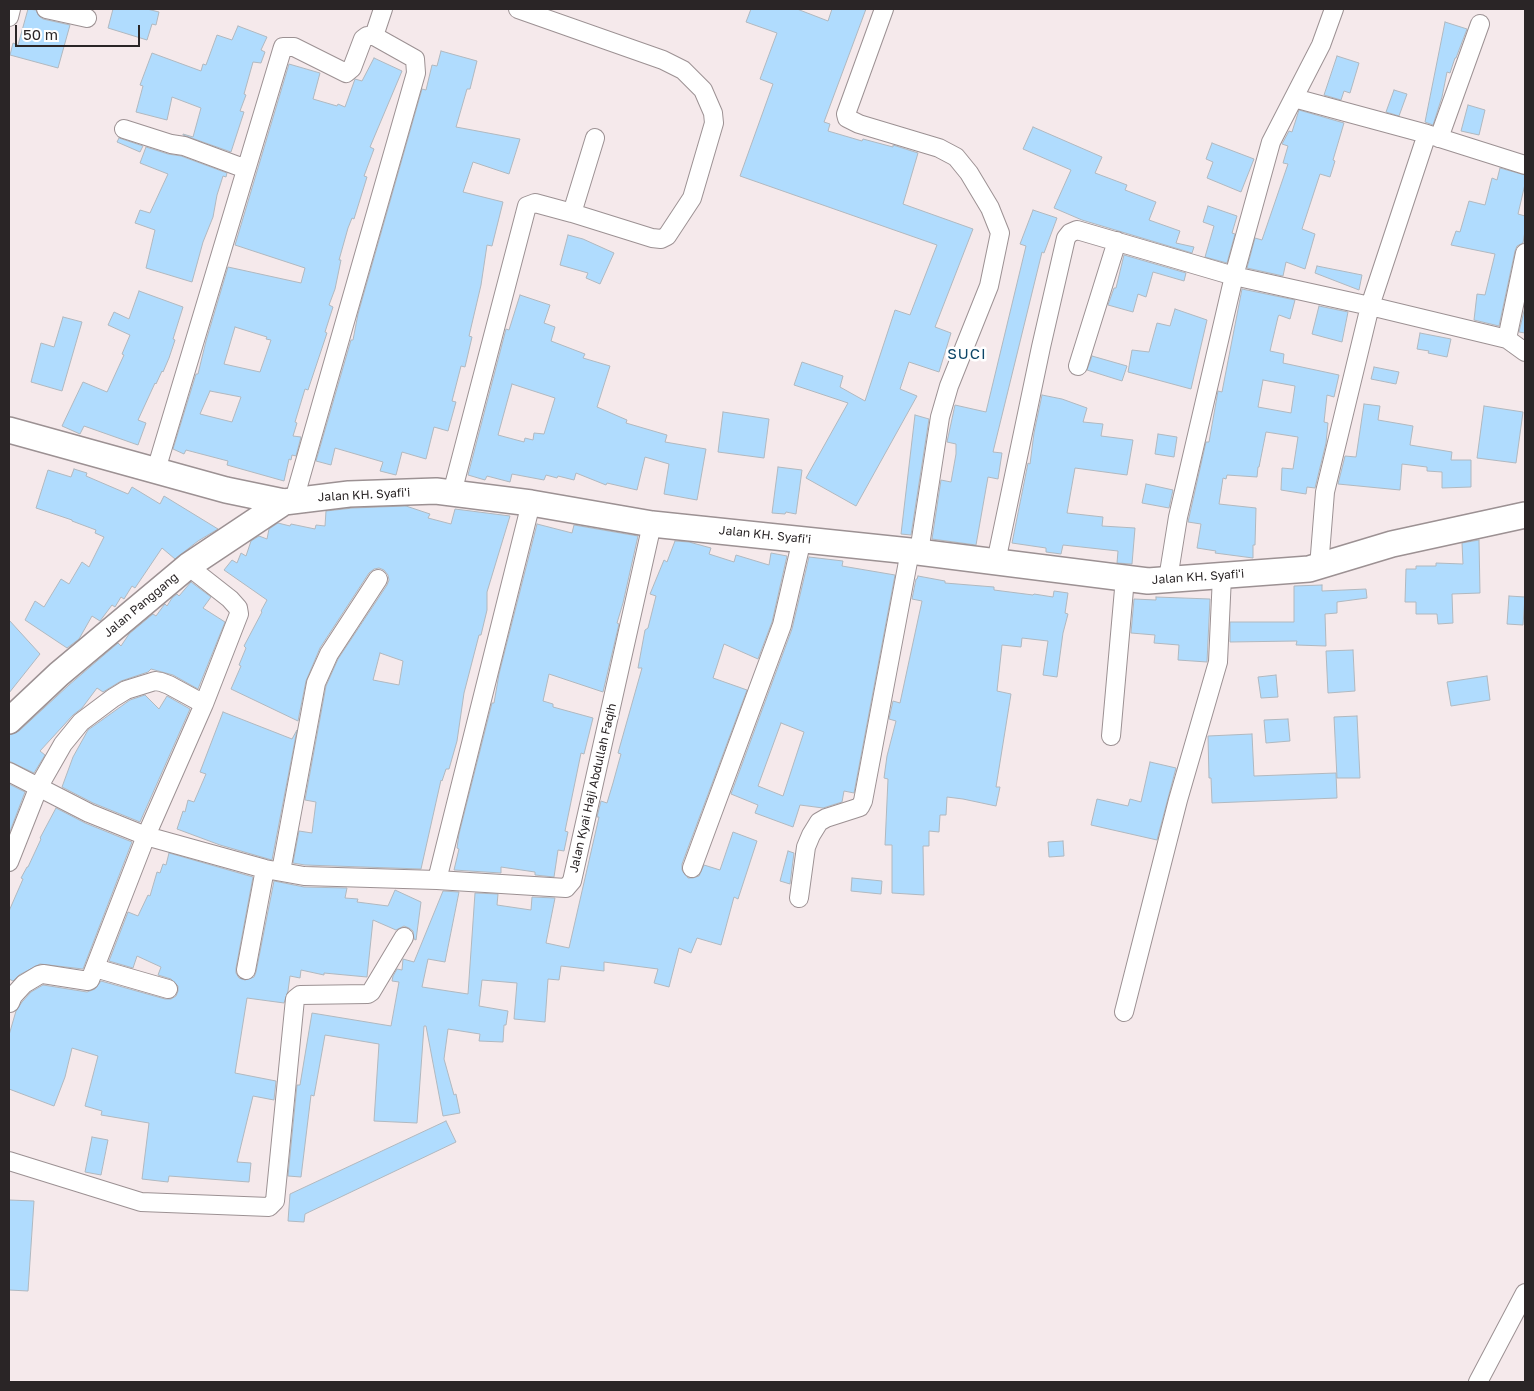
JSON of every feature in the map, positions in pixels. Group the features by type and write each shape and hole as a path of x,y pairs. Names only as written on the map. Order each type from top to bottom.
{"main road":[{"name":"Jalan KH. Syafi'i","path":"9,430 226,490 289,501 350,494 436,491 531,503 652,524 802,539 1148,581 1320,567 1392,544 1525,516"},
{"name":"Jalan Panggang","path":"9,721 59,674 188,566 289,501"}],"street":[{"path":"9,17 12,9"},
{"path":"46,9 87,18"},
{"path":"374,36 383,9"},
{"path":"452,493 525,209 530,204 535,203 652,238 661,239 667,236 680,219 692,198 714,123 713,113 703,90 684,70 663,60 518,9"},
{"path":"799,898 806,847 811,834 819,822 860,807 863,801 933,467 940,417 949,386 989,286 1000,233 990,208 956,157 939,148 858,124 847,118 846,114 884,9"},
{"path":"1168,579 1178,517 1234,276 1271,142 1321,45 1334,9"},
{"path":"1320,567 1325,492 1370,306 1433,136 1480,24"},
{"path":"156,470 284,47 294,47 346,74 352,68 363,39 367,36 374,36 416,59 416,73 289,501"},
{"path":"1294,98 1433,136 1525,165"},
{"path":"124,129 171,144 184,146 246,169"},
{"path":"572,213 595,138"},
{"path":"996,562 1066,238 1070,233 1077,230 1234,276 1507,339 1525,352"},
{"path":"1078,366 1116,241"},
{"path":"1507,339 1525,253"},
{"path":"437,880 531,503"},
{"name":"Jalan Kyai Haji Abdullah Faqih","path":"9,772 89,813 146,836 273,870 304,876 437,880 566,888 569,886 652,524"},
{"path":"692,868 733,752 782,625 802,539"},
{"path":"11,998 24,984 43,974 88,981 95,968 146,836 204,704 239,614 238,608 230,599 188,566"},
{"path":"1124,1012 1178,800 1218,662 1222,576"},
{"path":"1111,736 1125,578"},
{"path":"246,970 273,870 316,683 329,654 378,579"},
{"path":"9,862 39,786 62,744 81,722 112,698 126,690 155,682 161,682 204,704"},
{"path":"9,1161 141,1202 269,1207 275,1201 296,999 300,995 368,994 404,937"},
{"path":"95,968 168,989"},
{"path":"1478,1382 1525,1293"}],"building":[{"path":"28,9 36,10 43,19 70,25 58,68 10,55 13,43 18,45"},
{"path":"113,9 147,9 159,12 156,25 152,24 147,40 108,28"},
{"path":"751,9 797,9 828,21 832,9 866,9 824,122 830,124 828,131 862,141 863,139 893,147 893,145 918,153 903,204 973,229 935,327 951,333 939,372 909,362 900,389 917,396 856,506 806,478 848,403 794,385 802,362 843,376 840,387 865,401 895,310 910,315 937,245 740,176 773,84 760,79 777,33 746,22"},
{"path":"1445,22 1467,29 1450,73 1447,72 1442,97 1433,125 1425,122"},
{"path":"238,26 267,37 261,50 265,52 261,63 253,62 244,94 246,95 240,111 244,112 231,152 183,135 193,137 201,108 172,97 167,120 136,112 143,86 140,85 152,53 201,71 203,64 206,65 217,35 232,40"},
{"path":"441,51 477,61 470,89 467,89 456,127 520,139 509,174 473,162 463,192 503,202 492,246 487,245 481,285 469,336 472,337 465,367 461,366 452,401 456,402 448,431 434,427 426,459 402,452 396,475 380,471 383,462 335,448 331,465 316,461 351,340 353,340 358,314 422,89 426,90 432,65 437,66"},
{"path":"1337,56 1359,63 1350,93 1344,91 1341,100 1324,95"},
{"path":"374,58 402,71 370,147 374,149 364,176 367,177 354,219 352,218 348,228 339,260 341,260 335,289 329,305 333,307 325,332 327,333 308,390 305,389 295,422 297,423 293,436 301,437 296,456 292,455 291,460 289,459 284,481 227,465 228,461 186,450 184,454 173,449 196,374 198,374 228,267 301,283 305,268 235,245 289,64 320,73 313,99 337,106 338,104 345,107 355,79 362,81","holes":["235,327 271,340 260,372 224,364","210,391 241,397 232,422 200,414"]},
{"path":"1394,90 1407,94 1399,116 1386,112"},
{"path":"1468,105 1485,110 1479,135 1461,131"},
{"path":"1299,110 1344,123 1330,177 1320,174 1302,229 1315,234 1305,269 1286,262 1283,276 1247,268 1255,238 1262,240 1288,164 1283,163 1288,146 1282,144 1289,131 1292,132"},
{"path":"1033,127 1102,157 1095,173 1127,185 1125,190 1156,202 1149,220 1180,231 1176,243 1194,247 1192,253 1082,220 1054,208 1071,170 1023,149"},
{"path":"119,138 143,146 140,152 117,142"},
{"path":"1212,143 1254,159 1241,192 1207,178 1213,162 1206,159"},
{"path":"146,147 181,156 227,173 226,177 223,176 213,217 203,242 192,282 146,268 155,230 135,223 140,210 150,213 168,174 140,163"},
{"path":"1500,168 1525,175 1525,184 1518,214 1525,216 1525,231 1523,243 1517,246 1515,251 1499,326 1474,320 1477,294 1485,295 1495,254 1451,245 1456,231 1460,232 1469,201 1485,205 1492,178 1497,180"},
{"path":"1208,206 1237,216 1232,233 1235,234 1227,263 1205,257 1214,226 1203,222"},
{"path":"1033,210 1057,218 1044,253 1042,252 993,452 1002,453 998,479 988,477 976,545 932,539 941,480 951,482 956,454 956,444 947,442 955,405 986,412 1026,246 1020,244"},
{"path":"568,235 583,239 614,253 600,284 586,278 588,273 560,265"},
{"path":"1124,255 1186,273 1184,281 1153,272 1146,297 1138,294 1133,312 1108,305 1114,288 1116,288"},
{"path":"1317,266 1362,275 1359,290 1315,273"},
{"path":"1242,289 1295,300 1290,319 1279,315 1278,317 1270,351 1284,354 1283,363 1339,375 1334,397 1327,395 1324,422 1328,423 1326,443 1315,488 1307,487 1306,494 1281,490 1282,468 1293,469 1298,437 1266,432 1257,477 1227,475 1226,479 1223,478 1219,504 1256,508 1253,558 1215,553 1216,551 1197,548 1201,524 1188,522 1206,442 1209,442 1218,391 1222,392","holes":["1263,380 1295,386 1291,413 1258,407"]},
{"path":"139,291 183,307 169,358 138,420 146,423 138,445 84,426 80,434 62,426 83,382 107,392 124,355 122,354 130,335 108,325 114,312 129,319"},
{"path":"520,295 550,305 544,323 555,327 551,341 585,354 583,358 610,366 597,407 627,420 626,423 667,435 665,442 706,449 697,500 664,494 669,464 645,457 637,490 607,483 606,485 576,473 574,480 546,475 544,480 512,474 510,482 487,476 485,480 468,475 506,329 509,330","holes":["512,384 555,398 544,434 534,433 533,440 525,438 524,442 498,435"]},
{"path":"1319,306 1348,312 1342,342 1312,334"},
{"path":"1175,309 1207,320 1191,389 1128,372 1132,350 1149,352 1157,323 1170,326"},
{"path":"1525,312 1525,333 1519,332"},
{"path":"63,317 82,322 62,391 31,382 41,343 54,347"},
{"path":"1420,333 1451,339 1447,357 1417,349"},
{"path":"1092,356 1127,366 1122,381 1087,370"},
{"path":"1374,367 1399,372 1396,384 1371,379"},
{"path":"1042,395 1062,399 1087,408 1083,422 1103,424 1101,436 1133,440 1127,475 1075,468 1067,513 1103,517 1102,526 1135,528 1132,564 1117,563 1118,551 1063,545 1061,554 1046,552 1046,548 1012,543 1028,463 1030,464"},
{"path":"1364,404 1380,406 1378,420 1413,426 1410,445 1452,452 1451,460 1471,460 1471,487 1442,488 1442,472 1427,471 1427,467 1402,464 1400,490 1338,484 1345,456 1356,457"},
{"path":"1484,406 1523,412 1516,463 1477,458"},
{"path":"723,412 769,419 764,458 718,452"},
{"path":"915,415 929,419 911,535 901,534"},
{"path":"1158,434 1177,437 1174,457 1155,454"},
{"path":"778,467 802,470 796,514 786,512 785,514 772,513"},
{"path":"74,469 87,473 86,476 128,494 132,487 160,504 164,496 218,529 198,541 175,559 162,548 135,588 132,586 124,599 121,597 115,607 112,605 100,621 92,616 79,639 67,648 25,620 35,601 44,607 61,579 69,584 82,562 89,567 104,537 95,533 96,530 36,508 48,470 71,477"},
{"path":"1146,484 1173,490 1169,508 1142,503"},
{"path":"406,506 430,514 428,518 451,524 455,509 510,516 487,592 487,610 464,693 457,741 449,769 446,769 441,780 421,869 293,863 299,831 312,833 316,802 305,800 326,686 338,659 387,585 388,575 384,570 374,569 369,573 320,648 306,681 298,721 231,689 241,666 239,665 246,648 244,646 267,600 224,570 232,560 237,563 241,553 246,556 251,541 259,536 267,539 269,529 278,523 315,529 316,525 325,526 326,511","holes":["380,653 403,661 399,685 373,680"]},
{"path":"537,524 572,533 574,525 638,536 603,692 549,674 543,701 553,704 553,707 593,718 584,754 581,753 565,831 568,832 564,851 558,850 554,877 535,875 535,872 501,867 501,873 454,870 459,849 457,848 459,834 492,703 494,703 499,674"},
{"path":"1479,540 1480,593 1452,594 1453,623 1438,624 1437,614 1416,614 1416,602 1405,602 1406,569 1416,569 1416,566 1436,566 1436,563 1463,564 1462,543"},
{"path":"675,541 689,542 711,548 709,554 734,562 736,555 769,565 771,553 787,556 772,622 758,659 724,644 713,678 747,690 682,864 682,870 688,878 693,878 699,876 704,865 720,870 733,832 757,841 738,899 734,897 721,945 697,938 691,953 679,948 669,987 654,983 658,969 604,962 604,971 561,966 559,980 548,979 545,1022 514,1019 517,983 482,980 479,1006 508,1011 506,1025 504,1025 503,1042 479,1041 480,1034 448,1029 444,1059 454,1095 456,1094 460,1113 443,1116 426,1026 424,1026 417,1123 374,1121 379,1044 325,1035 314,1096 311,1095 301,1177 288,1176 297,1085 300,1085 312,1013 391,1026 399,982 392,981 393,976 397,969 402,970 403,959 414,962 443,891 459,892 445,962 428,959 422,987 468,994 475,893 498,894 497,905 531,910 532,897 555,898 546,943 569,948 601,801 607,803 621,754 618,753 642,668 638,668 645,630 648,628 656,596 650,594 664,560 667,562"},
{"path":"809,557 843,561 842,566 895,575 854,793 844,791 842,802 823,808 800,805 793,827 755,813 758,805 731,794 792,629","holes":["781,723 804,732 783,796 758,786"]},
{"path":"918,576 945,581 945,583 994,587 994,590 1033,595 1053,597 1054,591 1068,593 1065,613 1068,614 1063,633 1057,677 1043,675 1048,641 1022,638 1021,647 1002,645 997,691 1011,694 996,787 1000,787 996,806 947,797 946,815 940,815 939,832 929,831 929,846 923,846 924,895 892,893 892,845 885,845 888,779 884,778 887,756 896,721 889,719 893,701 900,703 922,601 912,599"},
{"path":"191,582 211,597 203,608 225,622 198,689 173,675 151,669 148,672 121,681 103,692 97,688 82,708 73,715 40,751 45,755 34,773 9,761 9,735 19,731 118,643 121,646 129,634 153,614 156,616 165,604 167,606 177,594 179,596"},
{"path":"1322,585 1322,591 1366,589 1367,598 1337,602 1337,613 1325,614 1326,646 1296,645 1297,641 1230,642 1230,622 1294,622 1294,586"},
{"path":"1509,596 1525,597 1523,625 1507,624"},
{"path":"1156,597 1210,599 1207,662 1178,660 1179,645 1154,643 1155,635 1131,633 1134,599 1156,600"},
{"path":"9,620 40,654 9,693"},
{"path":"1353,650 1355,691 1328,693 1326,651"},
{"path":"1276,675 1278,697 1261,698 1258,677"},
{"path":"1487,676 1490,700 1451,706 1447,682"},
{"path":"145,695 159,709 167,696 190,709 140,822 93,803 62,787 73,757 88,730 130,700"},
{"path":"223,712 292,739 297,730 272,860 220,845 177,829 188,800 194,802 206,774 200,772"},
{"path":"1357,716 1360,778 1337,778 1334,717"},
{"path":"1288,719 1290,741 1266,743 1264,720"},
{"path":"1252,734 1254,776 1336,773 1337,798 1212,803 1211,778 1209,778 1208,736"},
{"path":"1150,762 1176,768 1157,840 1091,825 1097,799 1128,806 1130,799 1141,802"},
{"path":"9,784 25,792 9,834"},
{"path":"56,808 85,823 132,842 83,969 40,964 19,975 13,981 9,979 9,911 23,879 21,878"},
{"path":"1063,841 1064,856 1049,857 1048,842"},
{"path":"788,851 794,853 790,884 780,881"},
{"path":"169,853 253,877 236,968 239,978 245,980 254,977 256,972 274,881 304,887 347,888 345,898 358,899 357,902 388,906 395,890 421,902 416,940 414,939 413,931 409,928 404,926 396,930 373,920 367,977 324,973 324,975 301,970 300,978 290,976 284,1003 247,998 235,1073 276,1081 274,1100 253,1096 237,1162 251,1163 249,1182 169,1176 168,1182 142,1179 149,1123 101,1115 102,1111 85,1106 98,1056 72,1048 65,1077 54,1106 9,1089 9,1035 16,1011 31,992 43,985 87,992 95,989 101,981 165,999 171,999 176,996 178,986 171,979 158,975 161,967 137,956 133,968 109,961 128,912 138,916 148,895 150,896 157,872 160,873 163,864 166,865"},
{"path":"852,878 882,881 881,894 851,891"},
{"path":"446,1121 456,1142 305,1214 304,1222 288,1221 290,1194"},
{"path":"92,1137 108,1140 101,1175 85,1172"},
{"path":"9,1200 34,1201 28,1291 9,1290"}],"district":[{"name":"SUCI","path":"967,354"}]}
